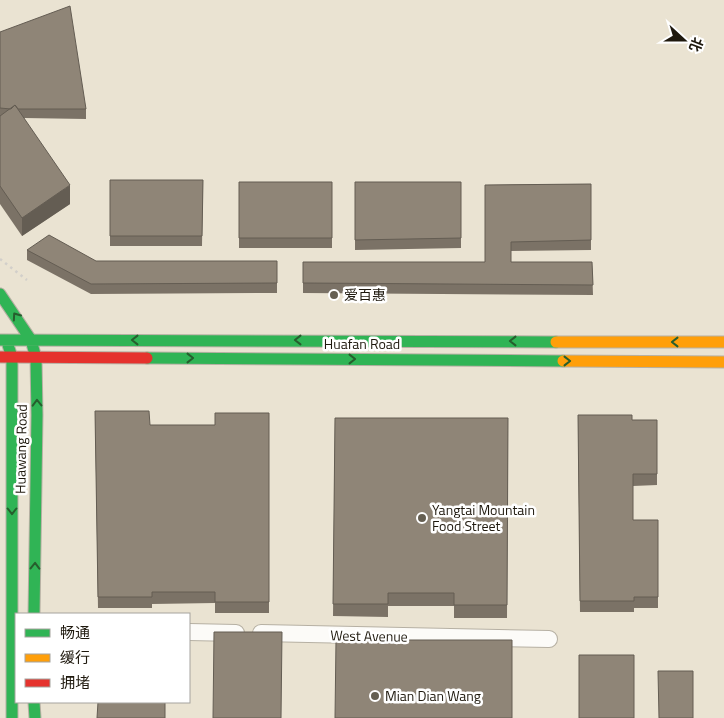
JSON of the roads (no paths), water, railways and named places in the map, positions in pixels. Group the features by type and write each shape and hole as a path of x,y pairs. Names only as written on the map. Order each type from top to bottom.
{"main road":[{"name":"Huawang Road","path":"0,294 31,340 36,358 37,423 34,613"},
{"name":"Huawang Road","path":"0,329 3,340 12,357 12,718"},
{"name":"Huafan Road","path":"3,340 724,342"},
{"name":"Huafan Road","path":"0,357 724,362"},
{"path":"34,703 34,718"}],"street":[{"name":"West Avenue","path":"190,632 549,639"}],"place":[{"name":"爱百惠","path":"334,295"},
{"name":"Yangtai Mountain Food Street","path":"422,518"},
{"name":"Mian Dian Wang","path":"375,696"}]}
